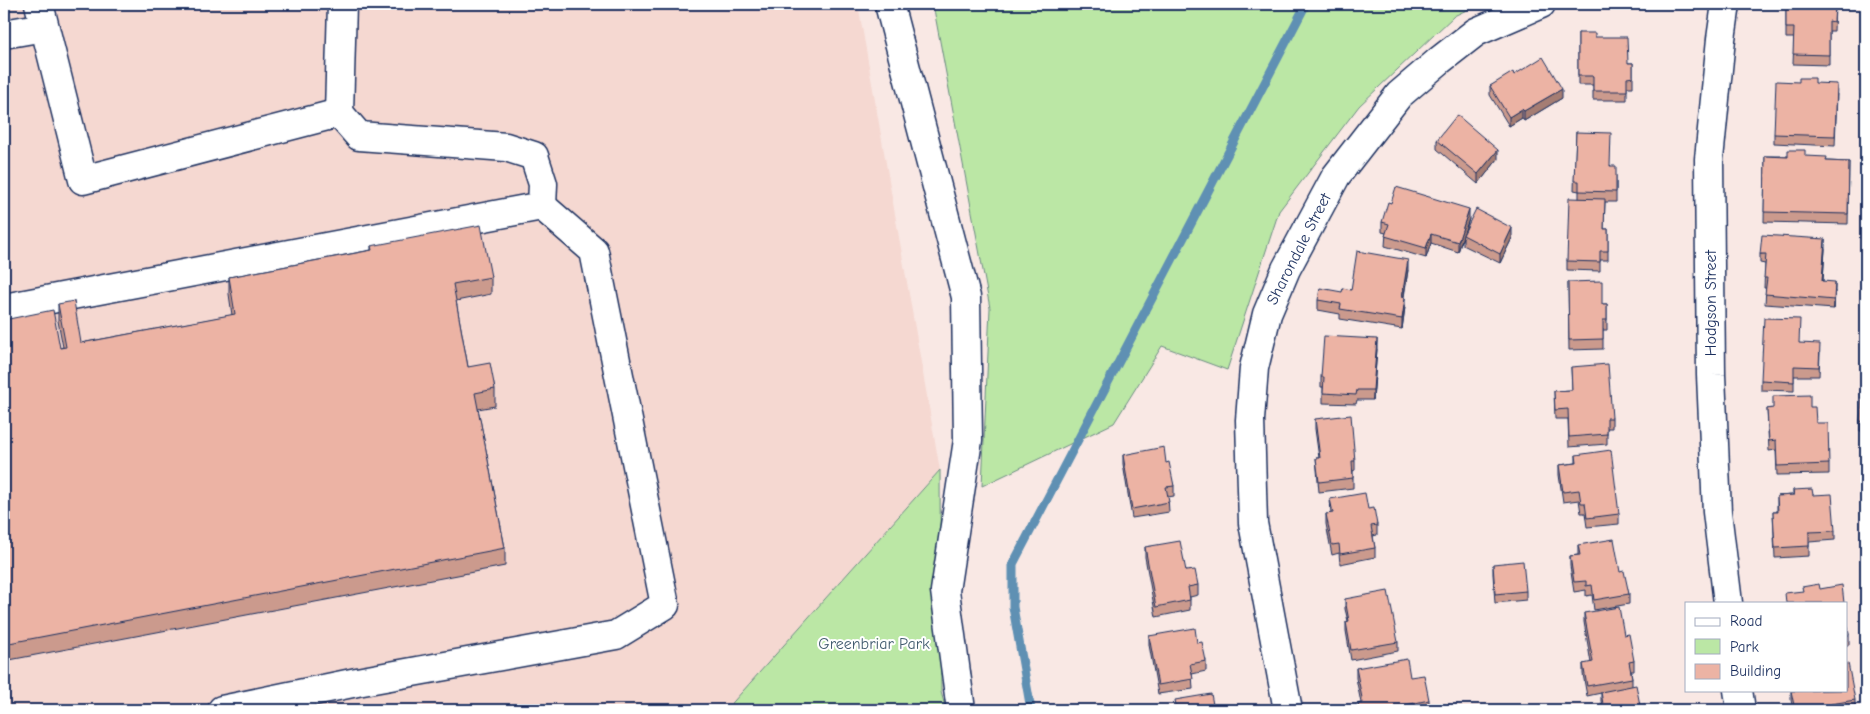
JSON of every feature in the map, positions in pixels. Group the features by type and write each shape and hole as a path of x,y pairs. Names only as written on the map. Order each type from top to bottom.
{"street":[{"path":"342,4 339,113 359,136 506,147 534,156 543,184 542,206"},
{"path":"889,4 966,297 968,440 945,592 961,710"},
{"name":"Sharondale Street","path":"1288,710 1253,523 1250,420 1252,385 1254,368 1267,314 1286,269 1336,176 1399,95 1476,32 1541,4"},
{"name":"Hodgson Street","path":"1726,4 1721,40 1710,169 1711,375 1717,512 1728,602"},
{"path":"4,34 41,15 83,180 339,113"},
{"path":"4,308 542,206"},
{"path":"222,710 357,682 616,635 665,605 594,252 542,206"},
{"path":"1738,692 1741,710"}],"shaded area":[{"path":"4,4 858,4 940,470 726,710 4,710"}],"green space":[{"path":"933,4 1479,4 1454,16 1359,106 1279,211 1227,370 1162,346 1114,423 982,486 990,308"},
{"name":"Greenbriar Park","path":"940,470 941,692 946,710 726,710"}],"building":[{"path":"1786,4 1835,5 1834,22 1829,21 1829,55 1793,54 1794,28 1786,28"},
{"path":"1578,33 1595,33 1595,37 1627,37 1628,63 1633,63 1633,77 1627,78 1627,91 1593,91 1593,76 1578,76"},
{"path":"1543,57 1562,89 1524,111 1522,109 1509,117 1490,86 1513,72 1514,75"},
{"path":"1799,78 1815,78 1815,83 1837,84 1835,136 1774,134 1776,81 1799,82"},
{"path":"1457,115 1498,150 1478,174 1437,140"},
{"path":"1576,132 1611,133 1610,166 1616,166 1616,192 1579,191 1579,181 1574,181"},
{"path":"1788,150 1805,150 1805,156 1827,157 1826,161 1849,162 1848,214 1764,212 1765,156 1788,157"},
{"path":"1396,187 1469,209 1458,242 1431,234 1426,248 1385,236 1389,224 1382,222 1388,202 1391,203"},
{"path":"1569,198 1605,199 1604,229 1608,229 1608,251 1600,251 1600,262 1567,261"},
{"path":"1476,209 1512,228 1500,254 1463,235"},
{"path":"481,225 491,277 453,284 468,367 490,363 495,389 475,393 505,548 4,644 4,320 53,310 60,348 66,347 58,304 74,301 81,343 235,314 229,277 372,250 371,246"},
{"path":"1762,235 1825,239 1822,281 1835,282 1834,300 1765,294 1767,278 1764,278 1766,254 1760,254"},
{"path":"1357,251 1408,260 1402,297 1405,298 1402,319 1340,309 1341,304 1318,300 1320,288 1342,292 1343,288 1351,290"},
{"path":"1602,281 1602,304 1607,304 1607,320 1603,320 1603,339 1569,340 1568,282"},
{"path":"1764,318 1800,319 1799,343 1820,344 1819,367 1794,366 1794,382 1761,380"},
{"path":"1324,336 1377,339 1373,390 1357,390 1356,395 1323,393 1324,377 1321,377"},
{"path":"1608,364 1612,418 1607,418 1607,434 1569,437 1568,409 1555,410 1554,391 1572,390 1571,367"},
{"path":"1862,390 1866,391 1866,422 1860,421"},
{"path":"1810,395 1810,407 1815,407 1816,423 1828,423 1829,464 1777,466 1776,440 1769,441 1767,409 1773,408 1773,396"},
{"path":"1351,415 1355,461 1352,461 1353,478 1319,482 1316,458 1320,458 1315,419"},
{"path":"1164,447 1166,463 1169,462 1174,486 1166,487 1169,502 1132,509 1123,455"},
{"path":"1611,450 1619,514 1587,518 1585,503 1581,503 1579,490 1563,492 1559,465 1577,463 1576,455"},
{"path":"1812,489 1813,495 1832,494 1835,531 1809,532 1809,546 1775,548 1773,512 1778,512 1777,496 1794,495 1793,490"},
{"path":"1365,493 1368,509 1374,508 1377,525 1371,526 1375,548 1340,554 1339,544 1332,545 1326,514 1333,513 1330,499"},
{"path":"1614,539 1620,572 1624,571 1629,594 1594,600 1592,585 1586,586 1586,581 1574,582 1570,556 1580,555 1578,545"},
{"path":"1180,541 1186,571 1195,570 1198,585 1188,587 1190,600 1156,607 1145,547"},
{"path":"1523,561 1526,591 1495,594 1493,564"},
{"path":"1819,584 1820,589 1842,585 1844,602 1786,602 1785,593 1803,591 1802,587"},
{"path":"1388,591 1398,642 1351,650 1346,622 1349,621 1345,599"},
{"path":"1619,607 1624,635 1629,634 1634,661 1629,662 1632,678 1587,686 1583,664 1593,662 1584,613"},
{"path":"1195,628 1197,643 1202,642 1206,661 1190,664 1193,679 1158,685 1149,636"},
{"path":"1407,659 1410,677 1424,675 1429,700 1401,706 1401,708 1396,708 1396,710 1359,710 1358,704 1363,703 1356,668"},
{"path":"1848,663 1855,700 1831,704 1832,710 1795,710 1791,692 1848,692"},
{"path":"1636,685 1640,705 1645,704 1647,710 1604,710 1601,692"},
{"path":"1211,694 1214,710 1177,710 1175,700"}],"waterway":[{"path":"1031,710 1013,607 1013,564 1306,4"}]}
